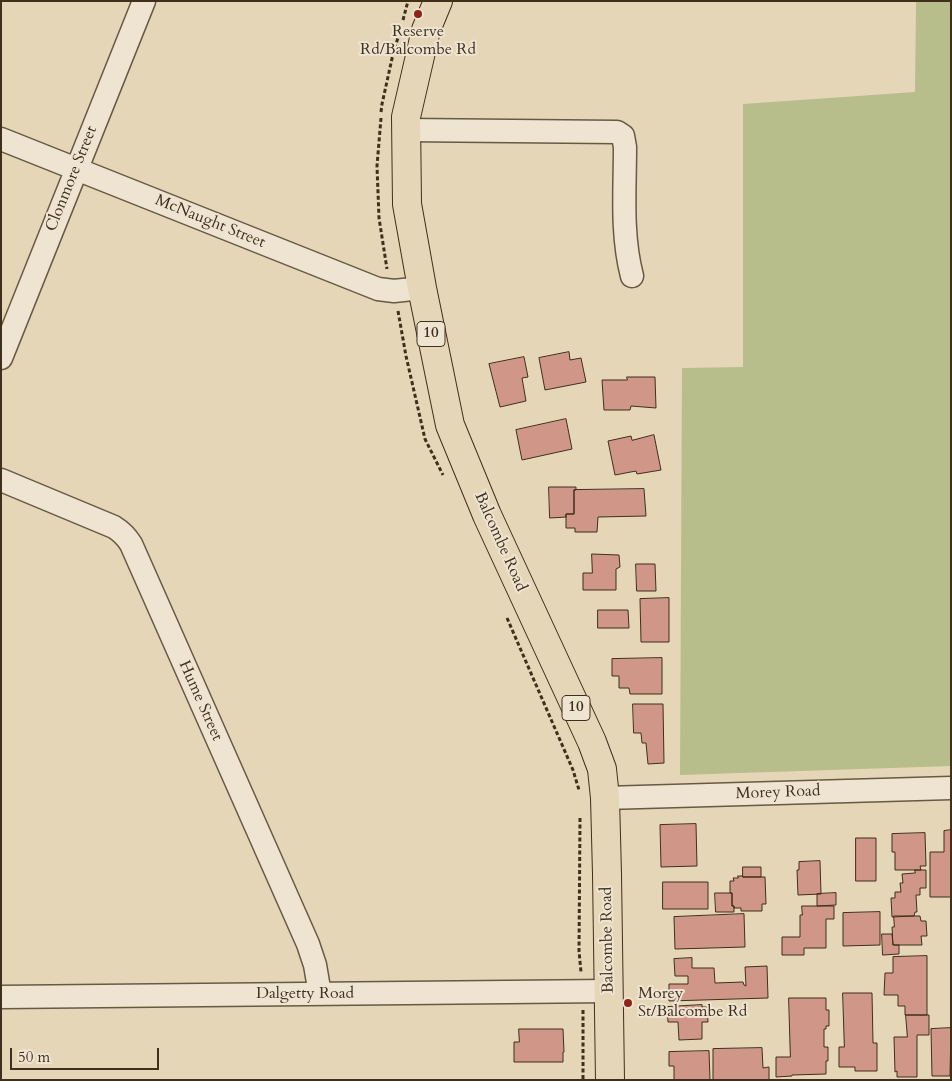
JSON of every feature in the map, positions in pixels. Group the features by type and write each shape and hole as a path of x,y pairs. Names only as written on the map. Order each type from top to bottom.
{"main road":[{"name":"Balcombe Road","path":"438,1 426,30 406,117 407,204 450,426 487,514 602,769 593,796 608,874 596,992 610,1080"}],"street":[{"name":"Clonmore Street","path":"1,358 144,1"},
{"path":"406,130 617,132 623,136 625,147 624,220 628,262 632,276"},
{"name":"McNaught Street","path":"1,139 378,289 394,291 422,288"},
{"name":"Hume Street","path":"1,480 114,527 127,537 308,944 315,965 320,994"},
{"name":"Morey Road","path":"593,796 951,788"},
{"name":"Dalgetty Road","path":"1,997 596,992"}],"path":[{"path":"394,291 406,356 425,439 447,483"},
{"path":"506,617 573,770 593,796"},
{"path":"580,815 579,951 596,992 582,1018 583,1080"}],"green space":[{"path":"916,1 951,1 951,766 680,775 682,368 743,367 743,104 915,92"}],"building":[{"path":"569,352 570,360 581,358 586,382 545,390 539,358"},
{"path":"524,357 528,377 522,378 526,401 500,407 489,364"},
{"path":"627,377 655,377 656,408 631,406 630,410 604,410 602,380 627,380"},
{"path":"566,419 572,449 522,460 516,430"},
{"path":"654,435 661,470 637,474 636,471 615,475 608,441 631,436 632,440"},
{"path":"549,487 576,487 576,490 574,490 574,514 566,514 566,517 550,518"},
{"path":"644,489 646,516 598,517 597,532 575,532 575,528 566,528 566,514 574,514 574,490"},
{"path":"592,554 619,555 620,567 616,569 616,590 583,590 583,573 592,573"},
{"path":"636,564 655,564 656,591 637,591"},
{"path":"669,598 669,642 641,642 640,599"},
{"path":"598,610 628,610 629,628 598,628"},
{"path":"662,658 662,694 630,694 629,688 619,688 619,676 612,676 612,659"},
{"path":"633,704 663,704 664,763 648,764 646,743 642,743 641,733 634,733"},
{"path":"696,824 697,866 661,867 660,825"},
{"path":"951,830 951,897 930,897 930,852 944,852 944,831"},
{"path":"925,833 926,866 920,866 921,870 895,870 892,834"},
{"path":"856,838 876,838 876,881 856,881"},
{"path":"820,861 821,894 798,895 797,870 799,870 799,862"},
{"path":"743,867 761,867 761,877 743,877"},
{"path":"915,870 926,870 926,888 920,888 920,895 916,895 917,912 915,912 914,916 892,917 891,898 895,898 895,892 901,892 902,874 915,873"},
{"path":"738,876 765,877 766,904 762,904 762,911 741,911 741,908 734,908 732,906 730,881 734,881 733,878 738,878"},
{"path":"663,882 708,882 708,909 663,909"},
{"path":"715,893 732,893 734,912 716,912"},
{"path":"836,893 836,905 817,906 817,894"},
{"path":"802,906 834,906 834,919 826,919 826,948 804,948 804,955 782,955 782,937 800,937"},
{"path":"880,912 880,945 843,946 843,913"},
{"path":"744,914 745,947 675,949 674,917"},
{"path":"894,916 920,916 921,921 926,921 927,936 921,936 922,945 893,945 892,927 894,927"},
{"path":"882,934 892,934 893,945 899,945 899,954 883,955"},
{"path":"927,956 927,1015 905,1015 905,1006 898,1006 898,995 884,995 885,973 893,973 893,957"},
{"path":"692,958 692,968 714,968 715,983 743,982 746,986 745,967 767,966 768,998 669,1001 669,984 688,984 688,976 675,976 674,959"},
{"path":"843,993 872,993 873,1043 877,1043 877,1071 855,1071 855,1067 839,1067 839,1047 844,1047"},
{"path":"789,998 826,998 826,1010 829,1010 829,1026 826,1026 826,1029 824,1029 824,1047 828,1047 826,1074 776,1077 776,1057 790,1057"},
{"path":"702,1005 702,1007 707,1007 708,1022 702,1022 702,1039 679,1040 678,1022 668,1022 667,1007"},
{"path":"906,1015 929,1015 929,1035 917,1035 917,1077 897,1077 897,1071 895,1072 894,1037 907,1037"},
{"path":"951,1028 950,1076 932,1076 931,1029"},
{"path":"519,1029 563,1029 563,1062 514,1062 514,1042 519,1042"},
{"path":"762,1048 763,1068 769,1067 769,1080 713,1080 713,1049"},
{"path":"709,1051 710,1080 674,1080 674,1066 669,1066 669,1052"}],"place":[{"name":"Reserve Rd/Balcombe Rd","path":"418,14"},
{"name":"Morey St/Balcombe Rd","path":"628,1003"}]}
